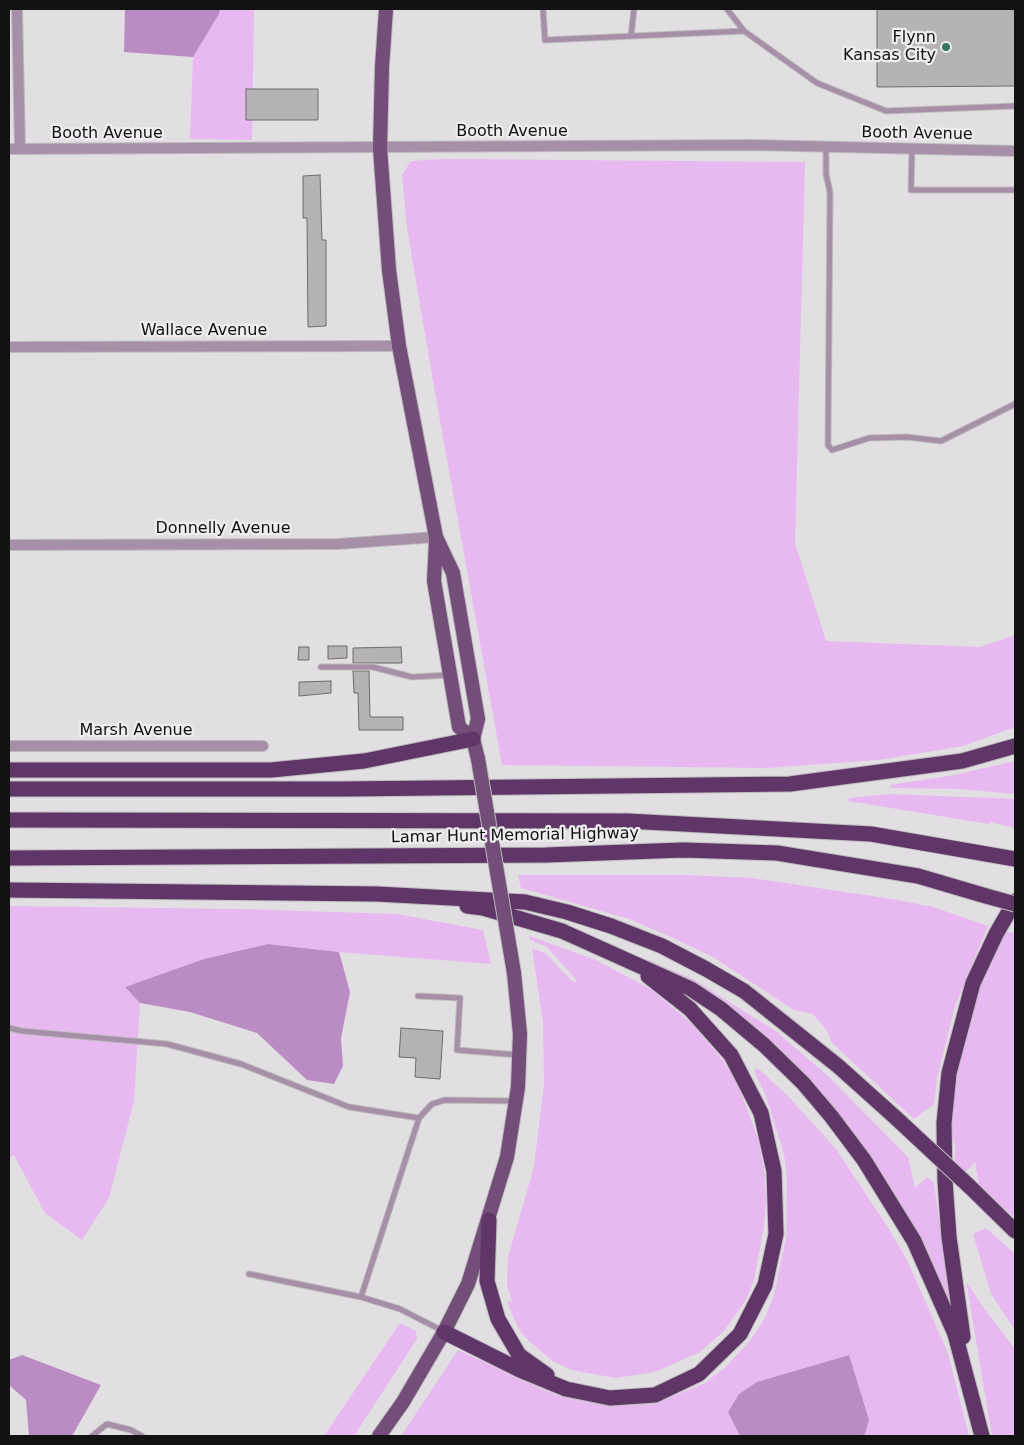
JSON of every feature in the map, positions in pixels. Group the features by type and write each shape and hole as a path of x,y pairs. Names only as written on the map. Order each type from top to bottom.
{"highway":[{"path":"9,770 271,770 364,761 473,739"},
{"path":"9,789 345,789 790,784 962,761 1015,746"},
{"name":"Lamar Hunt Memorial Highway","path":"9,820 627,821 871,834 1015,859"},
{"name":"Lamar Hunt Memorial Highway","path":"9,858 536,855 683,850 768,853 918,876 1015,903"},
{"path":"9,890 377,894 525,902 611,926 662,946 706,968 744,991 838,1066 969,1186 1015,1231"},
{"path":"377,894 483,908 562,932 691,989 721,1009 764,1045 832,1116 864,1160 914,1241 955,1334 982,1436"},
{"path":"970,1388 949,1237 944,1133 947,1090 949,1073 973,983 996,934 1015,903"},
{"path":"444,1332 520,1370 566,1390 610,1398 654,1394 698,1374 740,1334 765,1285 776,1234 774,1171 760,1113 731,1055 690,1009 630,961"},
{"path":"488,1220 487,1281 498,1319 519,1355 566,1390"}],"main road":[{"path":"386,9 380,148 389,270 399,346 436,538 434,581 459,727 473,739"},
{"path":"379,1436 403,1402 444,1332 468,1284 507,1157 516,1101 519,1055 520,1034 514,973 478,758 473,739 478,719 453,573 436,538"}],"street":[{"path":"17,9 20,149"},
{"name":"Booth Avenue","path":"9,149 753,145 1015,151"},
{"name":"Wallace Avenue","path":"9,347 399,346"},
{"name":"Donnelly Avenue","path":"9,545 338,544 436,538"},
{"name":"Marsh Avenue","path":"9,746 263,746"}],"lane":[{"path":"543,9 545,40 744,31"},
{"path":"631,36 634,9"},
{"path":"726,9 744,31 817,83 886,111 1015,106"},
{"path":"826,147 826,174 830,192 828,445 832,450 868,438 941,440 1015,404"},
{"path":"912,149 911,190 1015,190"},
{"path":"321,667 373,668 412,677 450,674"},
{"path":"418,996 460,998 457,1050 519,1055"},
{"path":"9,1028 22,1031 167,1044 241,1064 349,1106 419,1118"},
{"path":"361,1297 419,1118 432,1104 445,1100 516,1101"},
{"path":"248,1274 361,1297 400,1309 444,1332"},
{"path":"92,1436 107,1424 131,1430 142,1436"}],"shaded area":[{"path":"125,9 220,9 219,14 193,57 124,52"},
{"path":"220,9 254,9 252,140 190,139 193,57 219,14"},
{"path":"443,159 805,162 795,543 826,641 980,647 1015,635 1015,727 963,746 878,760 767,768 502,765 407,228 402,175 411,161"},
{"path":"1015,761 1015,794 960,789 891,788 890,785 954,775"},
{"path":"890,794 1015,799 1015,828 990,822 989,824 848,801 849,798"},
{"path":"518,875 688,875 752,878 933,907 988,926 955,1006 937,1079 934,1104 914,1119 831,1042 828,1032 813,1014 794,1010 713,957 629,919 521,888"},
{"path":"9,906 240,909 397,914 483,930 491,964 339,952 268,944 204,959 125,987 140,1003 134,1101 109,1198 82,1240 45,1213 14,1155 9,1158"},
{"path":"1004,931 1015,933 1015,1218 979,1186 975,1162 964,1174 955,1166 955,1144 951,1134 955,1080 972,1010 990,959"},
{"path":"529,936 596,960 652,990 693,1025 724,1062 739,1087 759,1142 764,1169 766,1200 764,1226 754,1280 746,1300 724,1331 700,1352 655,1372 616,1378 571,1370 554,1362 532,1344 520,1331 507,1303 512,1300 507,1285 508,1257 534,1167 544,1083 543,1022 532,948 545,953 574,983 577,981 547,947 530,940"},
{"path":"268,944 339,952 350,992 341,1038 343,1066 334,1084 307,1080 257,1033 190,1012 140,1003 125,987 204,959"},
{"path":"643,958 693,979 777,1032 828,1076 908,1157 915,1188 927,1177 934,1183 945,1264 957,1329 849,1135 691,984"},
{"path":"755,1068 760,1070 786,1094 836,1149 907,1260 948,1353 969,1436 862,1436 865,1434 849,1355 757,1382 739,1394 728,1412 740,1436 401,1436 458,1350 556,1395 606,1405 657,1403 705,1383 726,1367 752,1338 765,1318 774,1295 786,1238 787,1179 784,1154 766,1096 755,1073"},
{"path":"986,1228 1015,1254 1015,1330 991,1294 973,1234"},
{"path":"966,1281 1015,1349 1015,1436 992,1436"},
{"path":"400,1323 416,1331 417,1339 354,1436 324,1436"},
{"path":"22,1355 101,1385 72,1436 29,1436 26,1400 9,1385 9,1360"},
{"path":"849,1355 869,1420 865,1434 862,1436 740,1436 728,1412 739,1394 757,1382"}],"building":[{"name":"Flynn Kansas City","path":"877,9 1015,9 1015,86 877,87"},
{"path":"246,89 318,89 318,120 246,120"},
{"path":"320,175 322,240 326,240 326,326 308,327 307,218 303,218 303,176"},
{"path":"328,646 347,646 347,658 328,659"},
{"path":"299,647 309,647 309,660 298,660"},
{"path":"401,647 402,663 353,663 353,648"},
{"path":"353,671 369,671 370,717 403,717 403,730 359,730 358,693 354,693"},
{"path":"331,681 331,693 299,696 299,682"},
{"path":"401,1028 443,1031 440,1079 415,1077 416,1058 399,1057"}],"place":[{"name":"Flynn Kansas City","path":"946,47"}]}
